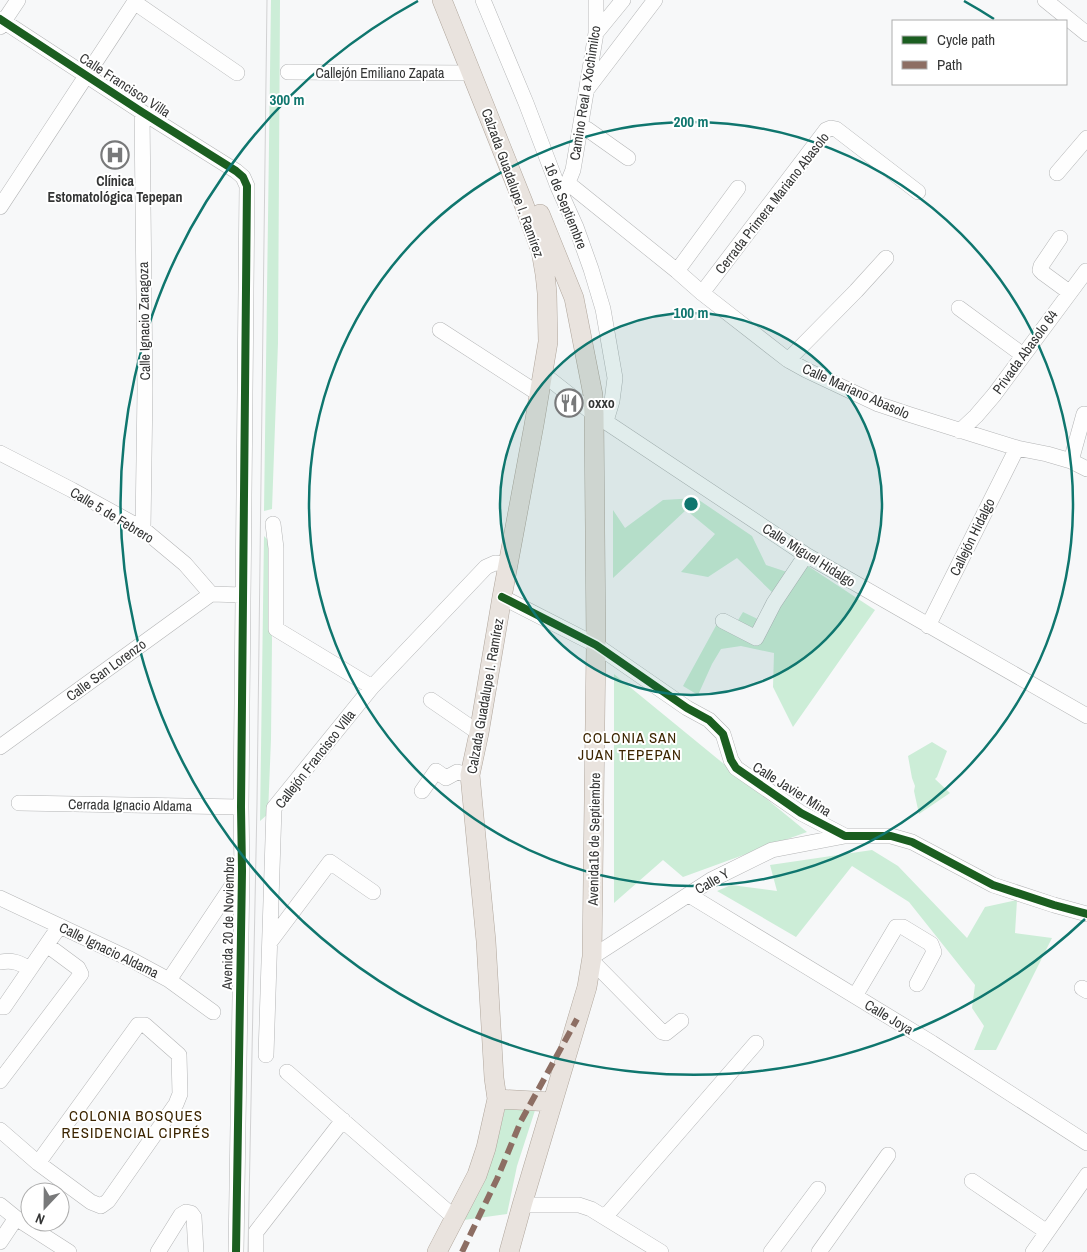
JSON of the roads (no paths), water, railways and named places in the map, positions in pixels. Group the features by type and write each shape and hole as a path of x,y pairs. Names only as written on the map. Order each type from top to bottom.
{"main road":[{"name":"Calzada Guadalupe I. Ramírez","path":"437,1252 477,1175 486,1148 497,1098 494,1078 486,941 470,775 548,342 547,293 541,251 442,0"},
{"name":"Calzada Guadalupe I. Ramírez","path":"456,0 574,298 593,395 600,417"},
{"name":"Avenida16 de Septiembre","path":"509,1252 587,987 592,959 600,417"},
{"path":"497,1098 552,1102"}],"street":[{"path":"1,22 18,0"},
{"name":"16 de Septiembre","path":"483,0 563,186 603,309 614,378 612,401 600,417"},
{"name":"Camino Real a Xochimilco","path":"563,186 573,170 581,127 596,33 596,0"},
{"path":"596,33 622,0"},
{"path":"587,89 655,0"},
{"path":"1044,0 1087,34"},
{"path":"0,207 135,1 237,73"},
{"name":"Calle Francisco Villa","path":"1,22 236,171"},
{"name":"Callejón Emiliano Zapata","path":"288,72 472,73"},
{"name":"Calle Ignacio Zaragoza","path":"142,112 145,389 143,529"},
{"path":"581,127 628,158"},
{"name":"Cerrada Primera Mariano Abasolo","path":"702,293 826,130 836,129 918,192"},
{"path":"1057,173 1087,138"},
{"name":"Avenida 20 de Noviembre","path":"236,171 243,177 247,186 242,871 236,1252"},
{"name":"Calle Mariano Abasolo","path":"563,186 574,188 702,293 788,360 878,404 1017,448 1071,461 1087,469"},
{"path":"677,271 738,188"},
{"path":"1060,238 1040,270 1069,292"},
{"path":"788,360 886,258"},
{"name":"Privada Abasolo 64","path":"960,431 994,395 1086,271"},
{"path":"959,308 1023,355"},
{"path":"440,330 539,394"},
{"name":"Calle Miguel Hidalgo","path":"543,374 600,417 806,555 1087,716"},
{"path":"1071,461 1084,414"},
{"name":"Callejón Hidalgo","path":"928,626 1017,448"},
{"name":"Calle 5 de Febrero","path":"0,454 72,490 143,529 185,564 211,594"},
{"path":"273,524 276,548 276,629 372,687"},
{"path":"722,621 756,638 774,603 806,555"},
{"name":"Callejón Francisco Villa","path":"266,1055 274,808 372,687 486,567 495,563 508,564"},
{"path":"211,594 243,595"},
{"name":"Calle San Lorenzo","path":"0,747 211,594"},
{"name":"Calle Javier Mina","path":"502,596 596,645 687,708 709,720 723,734 731,760 736,768 801,813 846,836 891,836 912,842 993,885 1087,914"},
{"path":"431,700 479,733"},
{"path":"422,791 436,771 446,778 457,772 470,775"},
{"name":"Cerrada Ignacio Aldama","path":"19,803 241,807"},
{"name":"Calle Y","path":"592,959 711,880 772,850 846,836"},
{"path":"270,942 330,862 374,892"},
{"path":"169,980 242,871"},
{"name":"Calle Joya","path":"689,895 932,1043 1087,1144"},
{"name":"Calle Ignacio Aldama","path":"0,898 169,980 213,1012"},
{"path":"0,1007 4,1006 60,926"},
{"path":"855,996 896,927 902,927 932,944 934,952 917,984"},
{"path":"0,1081 82,974 78,968 46,945"},
{"path":"592,959 662,1032 666,1033 681,1021"},
{"path":"0,962 19,962 30,969"},
{"path":"0,1130 38,1163 92,1202 101,1206 108,1201 176,1104 180,1094 179,1056 145,1025 138,1025 38,1163"},
{"path":"605,1217 756,1043"},
{"path":"287,1072 455,1218"},
{"path":"256,1252 256,1232 342,1120"},
{"path":"819,1252 888,1155"},
{"path":"1033,1252 1087,1175"},
{"path":"972,1180 1047,1232"},
{"path":"771,1252 818,1188"},
{"path":"0,1205 16,1218 70,1252"},
{"path":"522,1205 579,1205 591,1209 661,1252"},
{"path":"158,1252 181,1215 186,1212 194,1217 196,1252"},
{"path":"0,1242 16,1218"}],"tram line":[{"path":"248,1252 257,803 267,0"}],"place":[{"name":"Clínica Estomatológica Tepepan","path":"115,155"},
{"name":"oxxo","path":"569,403"}],"district":[{"name":"COLONIA SAN JUAN TEPEPAN","path":"630,746"},
{"name":"COLONIA BOSQUES RESIDENCIAL CIPRÉS","path":"136,1124"}]}
